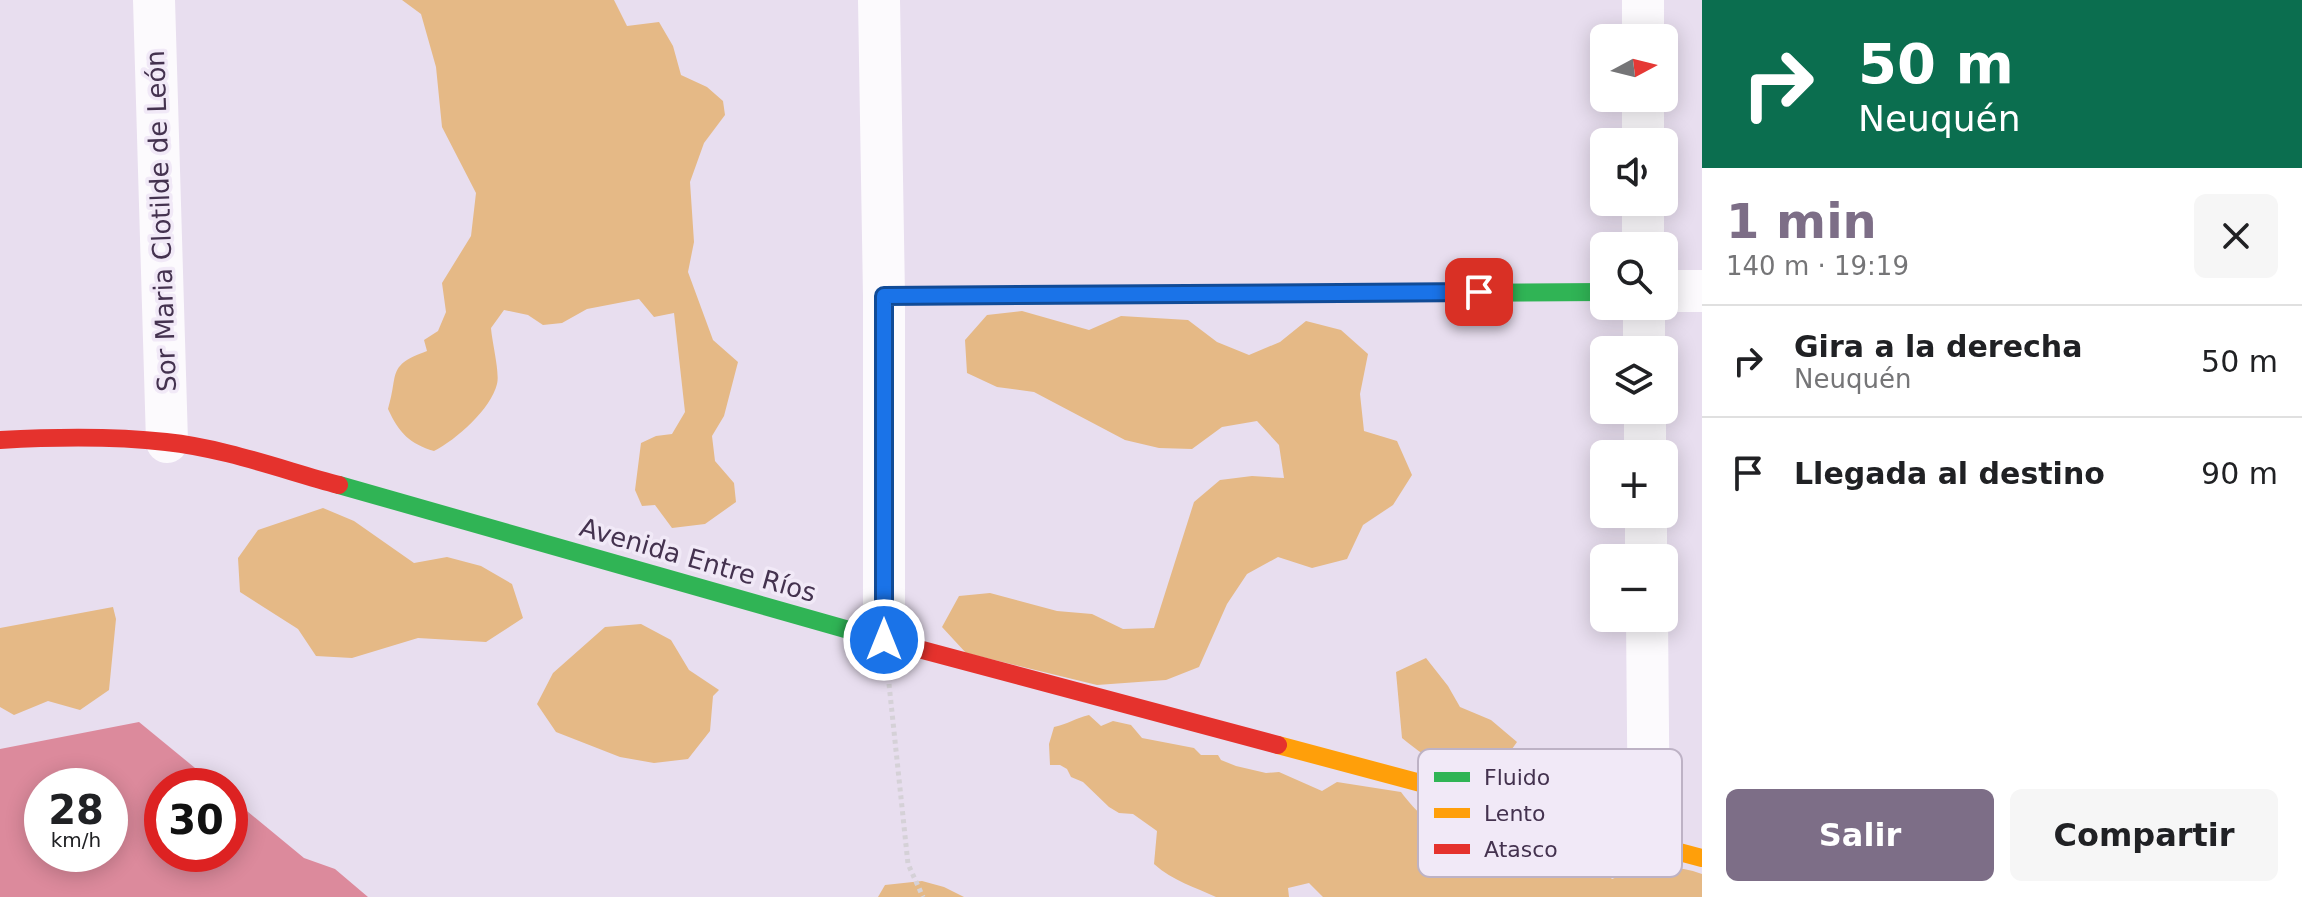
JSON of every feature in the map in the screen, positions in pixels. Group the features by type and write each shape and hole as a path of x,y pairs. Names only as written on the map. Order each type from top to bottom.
{"street":[{"name":"Sor Maria Clotilde de León","path":"154,0 167,442"},
{"path":"879,0 884,296 884,640"},
{"path":"1643,0 1643,24"},
{"path":"1678,291 1702,291"},
{"path":"884,296 1590,292"},
{"name":"Avenida Entre Ríos","path":"0,440 35,438 167,442 242,458 884,640 1418,782"},
{"path":"1647,632 1648,749"},
{"name":"Avenida Entre Ríos","path":"1682,852 1702,858"}],"path":[{"path":"884,640 908,864 923,897"}],"shaded area":[{"path":"402,0 614,0 627,26 659,22 673,46 681,75 707,87 723,101 725,115 704,143 690,182 694,242 688,272 713,340 738,362 724,416 712,436 715,461 734,483 736,502 705,524 672,528 655,505 642,506 635,490 641,443 656,436 672,434 685,412 674,313 654,317 639,299 587,309 562,323 543,325 528,315 504,310 491,328 498,379 493,394 472,423 434,451 412,441 392,417 388,409 396,372 405,361 427,351 424,340 438,331 446,312 442,283 471,236 476,193 442,127 436,67 421,14"},
{"path":"1022,311 1089,330 1121,316 1188,320 1217,342 1249,355 1280,342 1306,321 1341,330 1368,354 1360,394 1364,431 1397,441 1412,475 1393,505 1363,525 1347,559 1312,568 1278,557 1247,574 1227,604 1199,667 1166,680 1097,685 966,653 942,627 959,596 990,593 1057,611 1092,614 1123,629 1154,628 1194,502 1220,480 1252,476 1284,478 1279,445 1257,421 1222,427 1192,449 1159,448 1125,440 1034,392 997,387 967,373 965,340 987,315"},
{"path":"323,508 354,521 414,563 447,557 481,566 512,584 523,618 486,642 418,638 352,658 316,656 298,629 240,592 238,558 258,530"},
{"path":"113,607 116,619 109,690 80,710 48,701 14,715 0,707 0,628"},
{"path":"641,624 671,640 689,670 719,690 713,696 710,731 688,759 654,763 620,757 556,732 537,704 553,673 605,627"},
{"path":"1426,658 1460,707 1491,720 1517,742 1512,749 1418,750 1402,738 1396,672"},
{"path":"1089,715 1101,726 1113,721 1131,725 1142,738 1194,748 1201,755 1218,755 1221,760 1236,766 1266,773 1279,772 1322,791 1337,782 1401,792 1418,811 1418,877 1682,877 1682,869 1702,874 1702,897 1323,897 1309,883 1288,888 1289,897 1216,897 1176,879 1154,864 1157,831 1133,814 1119,813 1109,807 1083,782 1071,777 1067,769 1050,765 1049,744 1054,727"},
{"path":"139,722 195,768 144,768 144,872 248,872 248,812 304,858 335,869 368,897 0,897 0,749"},
{"path":"922,881 964,897 878,897 885,885"}],"traffic: fast":[{"path":"884,296 1590,292"},
{"path":"339,485 870,636"}],"traffic: slow":[{"path":"1278,745 1418,782"},
{"path":"1682,853 1702,858"}],"traffic: jam":[{"path":"0,440 83,438 166,442 231,454 339,485"},
{"path":"870,636 1278,745"}],"route":[{"path":"884,640 884,296 1479,292"}]}
